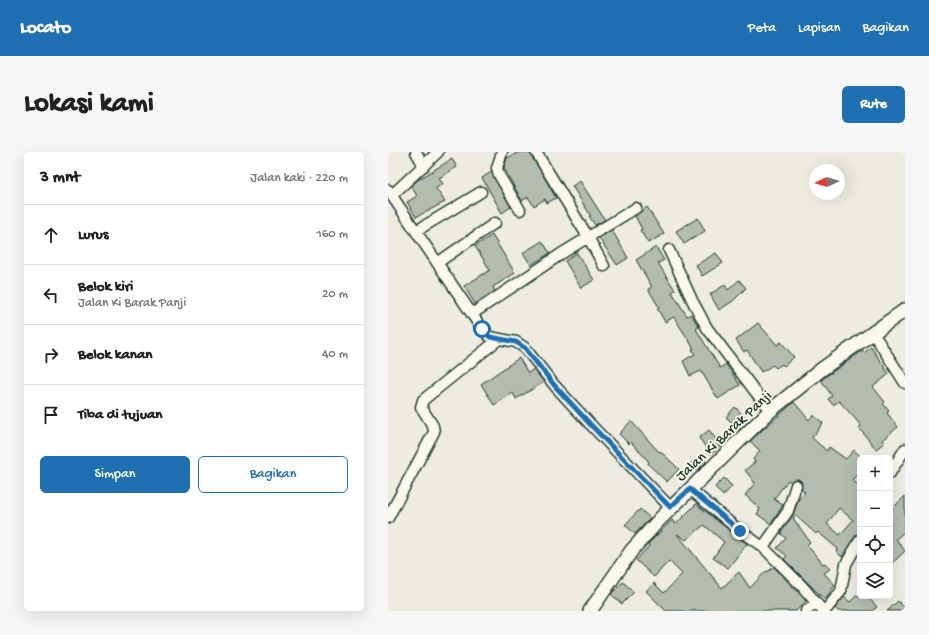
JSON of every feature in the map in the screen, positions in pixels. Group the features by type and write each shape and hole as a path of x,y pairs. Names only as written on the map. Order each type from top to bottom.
{"street":[{"path":"416,152 424,166"},
{"path":"438,152 424,166 390,192 482,329 490,337 516,342 525,348 555,386 670,507"},
{"path":"502,152 497,168 520,210"},
{"path":"536,152 604,266"},
{"path":"416,231 481,192"},
{"path":"472,314 588,237 636,208"},
{"path":"437,263 495,223"},
{"path":"669,250 692,300 707,328 770,411"},
{"name":"Jalan Ki Barak Panji","path":"590,611 632,550 670,507 770,411 822,369 905,310"},
{"path":"873,333 905,383"},
{"path":"388,518 434,432 433,426 421,407 423,400 499,339"},
{"path":"893,469 905,449"},
{"path":"763,548 788,511 796,485"},
{"path":"690,489 740,531 763,548 822,608"},
{"path":"806,611 822,608 841,591 846,564 857,545"}],"building":[{"path":"519,152 530,152 556,198 547,203 545,199 534,206 528,197 522,201 504,168 507,158"},
{"path":"452,159 457,167 439,178 443,184 436,188 445,202 416,217 407,202 417,196 411,186 419,179"},
{"path":"491,172 511,207 502,213 482,178"},
{"path":"580,181 605,220 595,225 572,186"},
{"path":"647,207 664,234 648,243 640,230 642,229 635,216"},
{"path":"698,218 705,231 684,244 676,231"},
{"path":"612,230 628,258 617,265 599,238"},
{"path":"492,235 515,273 493,287 495,291 475,304 464,286 490,270 475,246"},
{"path":"542,241 550,253 531,265 523,253"},
{"path":"656,247 664,260 658,263 675,290 672,292 687,316 691,314 699,327 696,329 720,368 726,364 740,385 718,399 701,371 690,376 683,361 695,354 692,349 694,349 674,317 665,322 657,308 659,307 648,289 652,287 636,260"},
{"path":"577,253 594,280 581,288 565,261"},
{"path":"716,253 723,263 702,276 696,265"},
{"path":"739,280 746,288 733,301 719,310 710,294 725,285 728,290"},
{"path":"758,323 777,345 781,342 794,357 784,366 782,364 776,368 773,365 761,372 747,350 744,352 736,340"},
{"path":"871,347 889,374 873,387 885,402 883,404 889,411 887,413 898,427 882,440 884,443 876,449 859,428 861,426 839,401 833,405 828,399 832,396 821,380 862,351 864,353"},
{"path":"519,358 528,373 534,369 544,382 516,399 513,393 494,405 481,384"},
{"path":"794,402 809,420 813,415 823,423 812,438 827,451 829,447 846,459 854,450 859,455 857,455 857,475 852,480 857,484 857,535 849,544 842,557 836,551 838,549 818,532 816,534 796,516 793,518 810,542 807,545 823,564 825,563 830,569 824,573 835,585 825,600 784,559 787,556 777,548 786,538 781,534 782,531 793,515 798,500 805,492 802,489 801,481 798,479 791,482 788,480 774,499 783,505 771,524 757,514 760,509 745,495 755,483 745,470 755,462 753,459 760,451 750,441","holes":["839,508 853,520 840,535 827,524"]},
{"path":"735,407 749,421 739,430 726,417"},
{"path":"631,421 659,452 660,451 679,469 667,482 648,464 649,462 631,442 629,444 619,434"},
{"path":"709,430 721,446 711,454 699,438"},
{"path":"701,455 706,462 697,471 691,463"},
{"path":"724,478 732,486 723,496 715,487"},
{"path":"905,496 905,531 896,539 905,551 893,562 893,527 893,508"},
{"path":"696,504 747,544 728,568 713,558 724,542 704,525 686,540 677,534 722,588 739,572 750,588 766,571 767,572 774,567 806,601 796,611 666,611 646,591 654,583 664,593 682,574 669,561 654,577 636,560 649,546 648,544 672,520 676,524"},
{"path":"640,509 650,518 635,534 625,525"},
{"path":"623,582 634,592 622,604 611,594"},
{"path":"857,596 857,599 870,599 877,607 872,611 838,611 835,608 844,597 850,602"},
{"path":"898,601 905,608 905,611 887,611"}],"route":[{"path":"482,329 490,337 520,343 532,355 555,386 617,454 670,507 690,489 740,531"}]}
